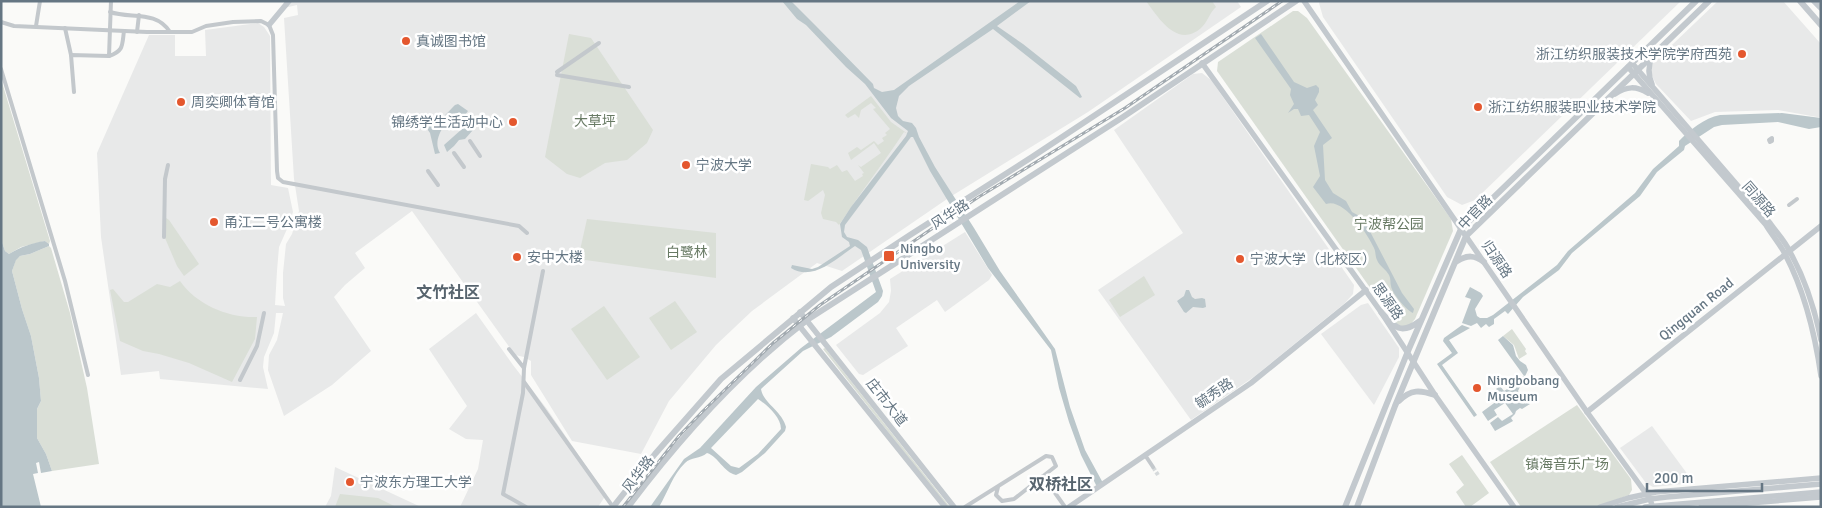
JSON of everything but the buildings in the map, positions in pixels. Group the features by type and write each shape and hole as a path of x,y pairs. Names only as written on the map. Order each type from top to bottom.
{"main road":[{"name":"风华路","path":"613,507 655,454 721,379 831,287 1032,157 1267,1"},
{"name":"风华路","path":"628,507 663,462 710,409 767,354 809,322 1114,123 1296,1"},
{"name":"中官路","path":"1345,507 1408,351 1461,229 1696,1"},
{"name":"中官路","path":"1357,507 1395,406 1458,261 1466,236 1709,1"},
{"path":"1800,1 1821,25"},
{"path":"1814,1 1821,8"},
{"path":"1458,261 1471,256 1477,257 1484,262"},
{"path":"1381,312 1390,323 1400,329 1409,328 1421,321"},
{"path":"1395,406 1410,392 1420,390 1436,395"}],"street":[{"path":"36,26 40,1"},
{"path":"109,56 111,1"},
{"name":"归源路","path":"1304,1 1587,412 1650,499"},
{"path":"269,25 288,3"},
{"path":"110,12 156,19 165,25 170,32"},
{"path":"137,32 139,15"},
{"path":"1,22 14,26 137,32 192,32 206,26 233,22 261,21 269,25 273,35 277,171 278,178 283,182 519,226 528,232"},
{"path":"65,28 71,55 74,92"},
{"path":"71,55 109,56 119,53 124,31"},
{"path":"599,43 557,73 629,87"},
{"path":"1653,56 1649,66 1649,73 1655,94"},
{"name":"思源路","path":"1202,63 1366,290 1514,507"},
{"name":"同源路","path":"1630,65 1787,252 1807,291 1821,340"},
{"path":"1,69 65,281 88,375"},
{"path":"1612,96 1626,88 1633,87 1655,94"},
{"path":"470,141 480,156"},
{"path":"454,153 464,167"},
{"path":"164,237 165,179 168,165"},
{"path":"428,172 438,184"},
{"path":"1789,205 1797,198"},
{"path":"253,217 263,218"},
{"name":"Qingquan Road","path":"1587,412 1821,226"},
{"name":"同源路","path":"1787,252 1811,320 1821,376"},
{"path":"526,507 503,494 523,393 524,368 543,270"},
{"name":"毓秀路","path":"1067,507 1251,383 1366,290"},
{"name":"庄市大道","path":"800,312 954,507"},
{"path":"240,380 258,346 264,313"},
{"name":"庄市大道","path":"793,318 945,507"},
{"path":"509,349 524,368"},
{"path":"523,382 613,507"},
{"path":"1145,455 1152,467"},
{"path":"966,507 981,495 998,487 1046,456 1052,457 1056,466 1014,499 1002,501 996,495 998,487"},
{"path":"1043,476 1067,507"},
{"path":"1600,507 1821,478"},
{"path":"1617,507 1650,499 1821,484"},
{"path":"1650,499 1821,492"},
{"path":"1701,507 1821,497"},
{"path":"1645,507 1650,499"}],"shaded area":[{"name":"Ningbo University","path":"284,1 1237,1 1241,7 1088,112 950,197 842,271 817,263 752,311 716,345 669,401 641,454 572,441 531,375 531,361 515,355 412,211 355,253 365,268 334,297 371,351 332,385 284,416 268,370 269,355 277,340 283,313 276,313 274,333 264,357 263,367 268,389 160,379 159,371 121,375 101,237 97,153 149,35 175,35 175,56 206,56 205,30 258,23 264,27 270,36 271,185 288,188 293,212 279,247 275,305 285,306 283,298 283,273 286,244 292,234 299,211 294,179 284,18 298,15 297,5 284,8"},
{"path":"782,1 791,1 873,84 874,88 882,92 894,90 1020,1 1031,1 997,26 1076,86 1082,97 1080,98 993,29 909,86 899,96 896,108 898,116 903,121 912,123 916,128 935,167 1000,271 1055,349 1070,407 1085,450 1103,483 1097,487 1081,455 1069,422 1051,350 988,268 930,171 913,137 911,137 845,225 844,232 847,237 858,240 867,247 883,291 878,302 831,337 803,351 761,389 765,399 781,416 786,427 785,431 765,453 736,475 728,471 707,453 690,460 677,472 659,507 650,507 684,459 700,448 756,387 801,348 876,292 861,250 855,246 833,262 816,270 799,272 791,268 792,265 812,269 818,267 850,246 849,242 842,237 840,224 908,131 891,118 865,84 806,25 797,19","holes":["758,399 776,416 781,429 758,454 739,468 731,466 711,448"]},
{"name":"浙江纺织服装职业技术学院","path":"1320,1 1681,1 1475,200 1462,205 1447,197 1323,17"},
{"name":"浙江纺织服装技术学院学府西苑","path":"1718,1 1783,1 1821,44 1821,117 1778,110 1715,112 1691,121 1656,84 1652,76 1652,64"},
{"path":"1261,34 1294,82 1307,88 1316,85 1319,88 1315,100 1318,105 1313,110 1332,138 1323,145 1325,180 1333,193 1346,201 1352,212 1363,218 1402,293 1414,309 1413,313 1403,305 1394,293 1389,275 1378,262 1374,248 1361,226 1340,206 1333,203 1326,204 1313,187 1320,176 1314,146 1320,132 1309,115 1301,116 1298,109 1288,113 1294,104 1290,95 1291,89 1255,38"},
{"name":"宁波大学（北校区）","path":"1202,73 1211,80 1354,285 1353,294 1345,303 1255,376 1191,420 1098,290 1183,233 1114,130 1193,74"},
{"path":"458,104 468,111 465,115 471,119 473,130 465,139 459,140 447,152 444,145 462,129 463,124 456,118 449,118 441,130 438,139 437,144 440,153 435,154 430,133 421,120 425,118 427,122 435,121"},
{"path":"1782,113 1821,118 1821,127 1809,129 1778,122 1714,127 1685,146 1684,150 1657,172 1640,196 1572,253 1559,270 1523,297 1508,314 1505,311 1494,319 1494,324 1489,327 1486,324 1481,328 1477,323 1471,326 1462,323 1471,299 1465,297 1470,287 1483,296 1475,309 1477,316 1487,318 1493,315 1557,265 1568,251 1635,193 1653,169 1679,146 1679,141 1698,125 1720,115"},
{"path":"965,232 992,275 989,280 945,312 937,300 896,328 908,346 863,375 859,374 836,345 880,313 889,302 891,291 890,279"},
{"path":"1,239 5,251 9,254 35,243 45,241 49,244 49,246 30,254 20,256 16,260 12,271 31,336 39,378 41,401 37,409 37,438 46,454 52,471 41,473 39,462 36,463 38,473 33,474 41,507 1,507"},
{"path":"1186,290 1189,290 1195,299 1205,299 1206,307 1193,307 1186,313 1184,312 1177,301 1184,296"},
{"path":"1368,303 1399,348 1399,357 1374,405 1321,334 1361,305"},
{"path":"476,313 547,409 606,495 598,507 460,507 478,469 483,440 466,439 449,429 467,406 429,349"},
{"path":"1462,325 1470,328 1449,340 1458,353 1442,365 1477,415 1474,417 1437,364 1452,353 1443,341 1444,338"},
{"path":"1503,336 1513,345 1516,356 1526,365 1528,370 1518,391 1520,395 1518,396 1523,404 1525,402 1530,404 1516,411 1511,418 1513,421 1495,431 1490,423 1498,417 1502,421 1513,414 1505,403 1494,410 1497,415 1488,421 1482,412 1501,398 1496,389 1500,386 1504,391 1521,381 1520,378 1524,376 1498,340"},
{"path":"1652,426 1694,483 1653,487 1646,483 1620,448"},
{"name":"宁波东方理工大学","path":"335,467 421,507 325,507 331,496"}],"green space":[{"path":"1146,1 1212,1 1216,7 1201,28 1192,34 1184,35 1176,33 1162,22"},
{"name":"宁波帮公园","path":"1293,11 1298,11 1307,18 1451,219 1453,231 1415,319 1410,325 1403,327 1395,323 1217,71 1218,62"},
{"name":"大草坪","path":"569,34 591,38 653,130 647,143 627,160 605,163 580,178 567,174 545,157"},
{"path":"1,79 50,241 49,244 45,241 21,247 9,254 5,251 1,239"},
{"path":"871,96 891,122 908,134 904,132 839,225 836,222 823,219 821,213 825,195 823,190 808,201 804,200 811,164 830,169 837,165 842,172 847,170 855,181 863,176 862,174 864,173 858,165 861,167 881,153 874,143 851,160 848,153 857,147 861,150 874,141 878,145 884,141 882,138 887,135 885,133 890,129 873,109 876,108 871,103 861,110 859,118 855,114 848,118 845,115"},
{"path":"166,218 199,264 184,276 177,266 165,238"},
{"name":"白鹭林","path":"587,219 716,233 716,278 578,259"},
{"path":"49,246 70,313 87,388 99,464 52,471 46,454 37,438 37,409 41,401 39,378 31,336 12,271 16,259 20,256"},
{"path":"1144,276 1155,295 1120,317 1109,300"},
{"path":"180,281 195,297 214,308 235,315 257,317 255,339 232,382 189,363 143,351 120,341 110,290 113,289 124,302 128,302 157,284 170,287"},
{"path":"675,301 697,332 671,350 649,318"},
{"path":"604,306 640,357 607,380 571,329"},
{"path":"1512,329 1526,349 1527,354 1519,359 1514,345 1503,336"},
{"path":"825,348 950,507 947,507 823,349"},
{"name":"镇海音乐广场","path":"1577,405 1631,479 1632,490 1629,495 1596,507 1521,507 1490,462"},
{"path":"1462,455 1489,493 1470,507 1466,507 1456,492 1464,485 1449,464"},
{"path":"340,494 378,498 396,507 335,507"}],"tunnel":[{"path":"1153,467 1158,475"}],"railway":[{"path":"623,507 679,436 703,411 773,343 820,305 977,198 1125,108 1282,1"}],"place":[{"name":"真诚图书馆","path":"406,41"},
{"name":"浙江纺织服装技术学院学府西苑","path":"1742,54"},
{"name":"周奕卿体育馆","path":"181,102"},
{"name":"浙江纺织服装职业技术学院","path":"1478,107"},
{"name":"锦绣学生活动中心","path":"513,122"},
{"name":"宁波大学","path":"686,165"},
{"name":"甬江二号公寓楼","path":"214,222"},
{"name":"Ningbo University","path":"889,256"},
{"name":"安中大楼","path":"517,257"},
{"name":"宁波大学（北校区）","path":"1240,259"},
{"name":"Ningbobang Museum","path":"1477,388"},
{"name":"宁波东方理工大学","path":"350,482"}],"district":[{"name":"文竹社区","path":"448,292"},
{"name":"双桥社区","path":"1061,484"}]}
